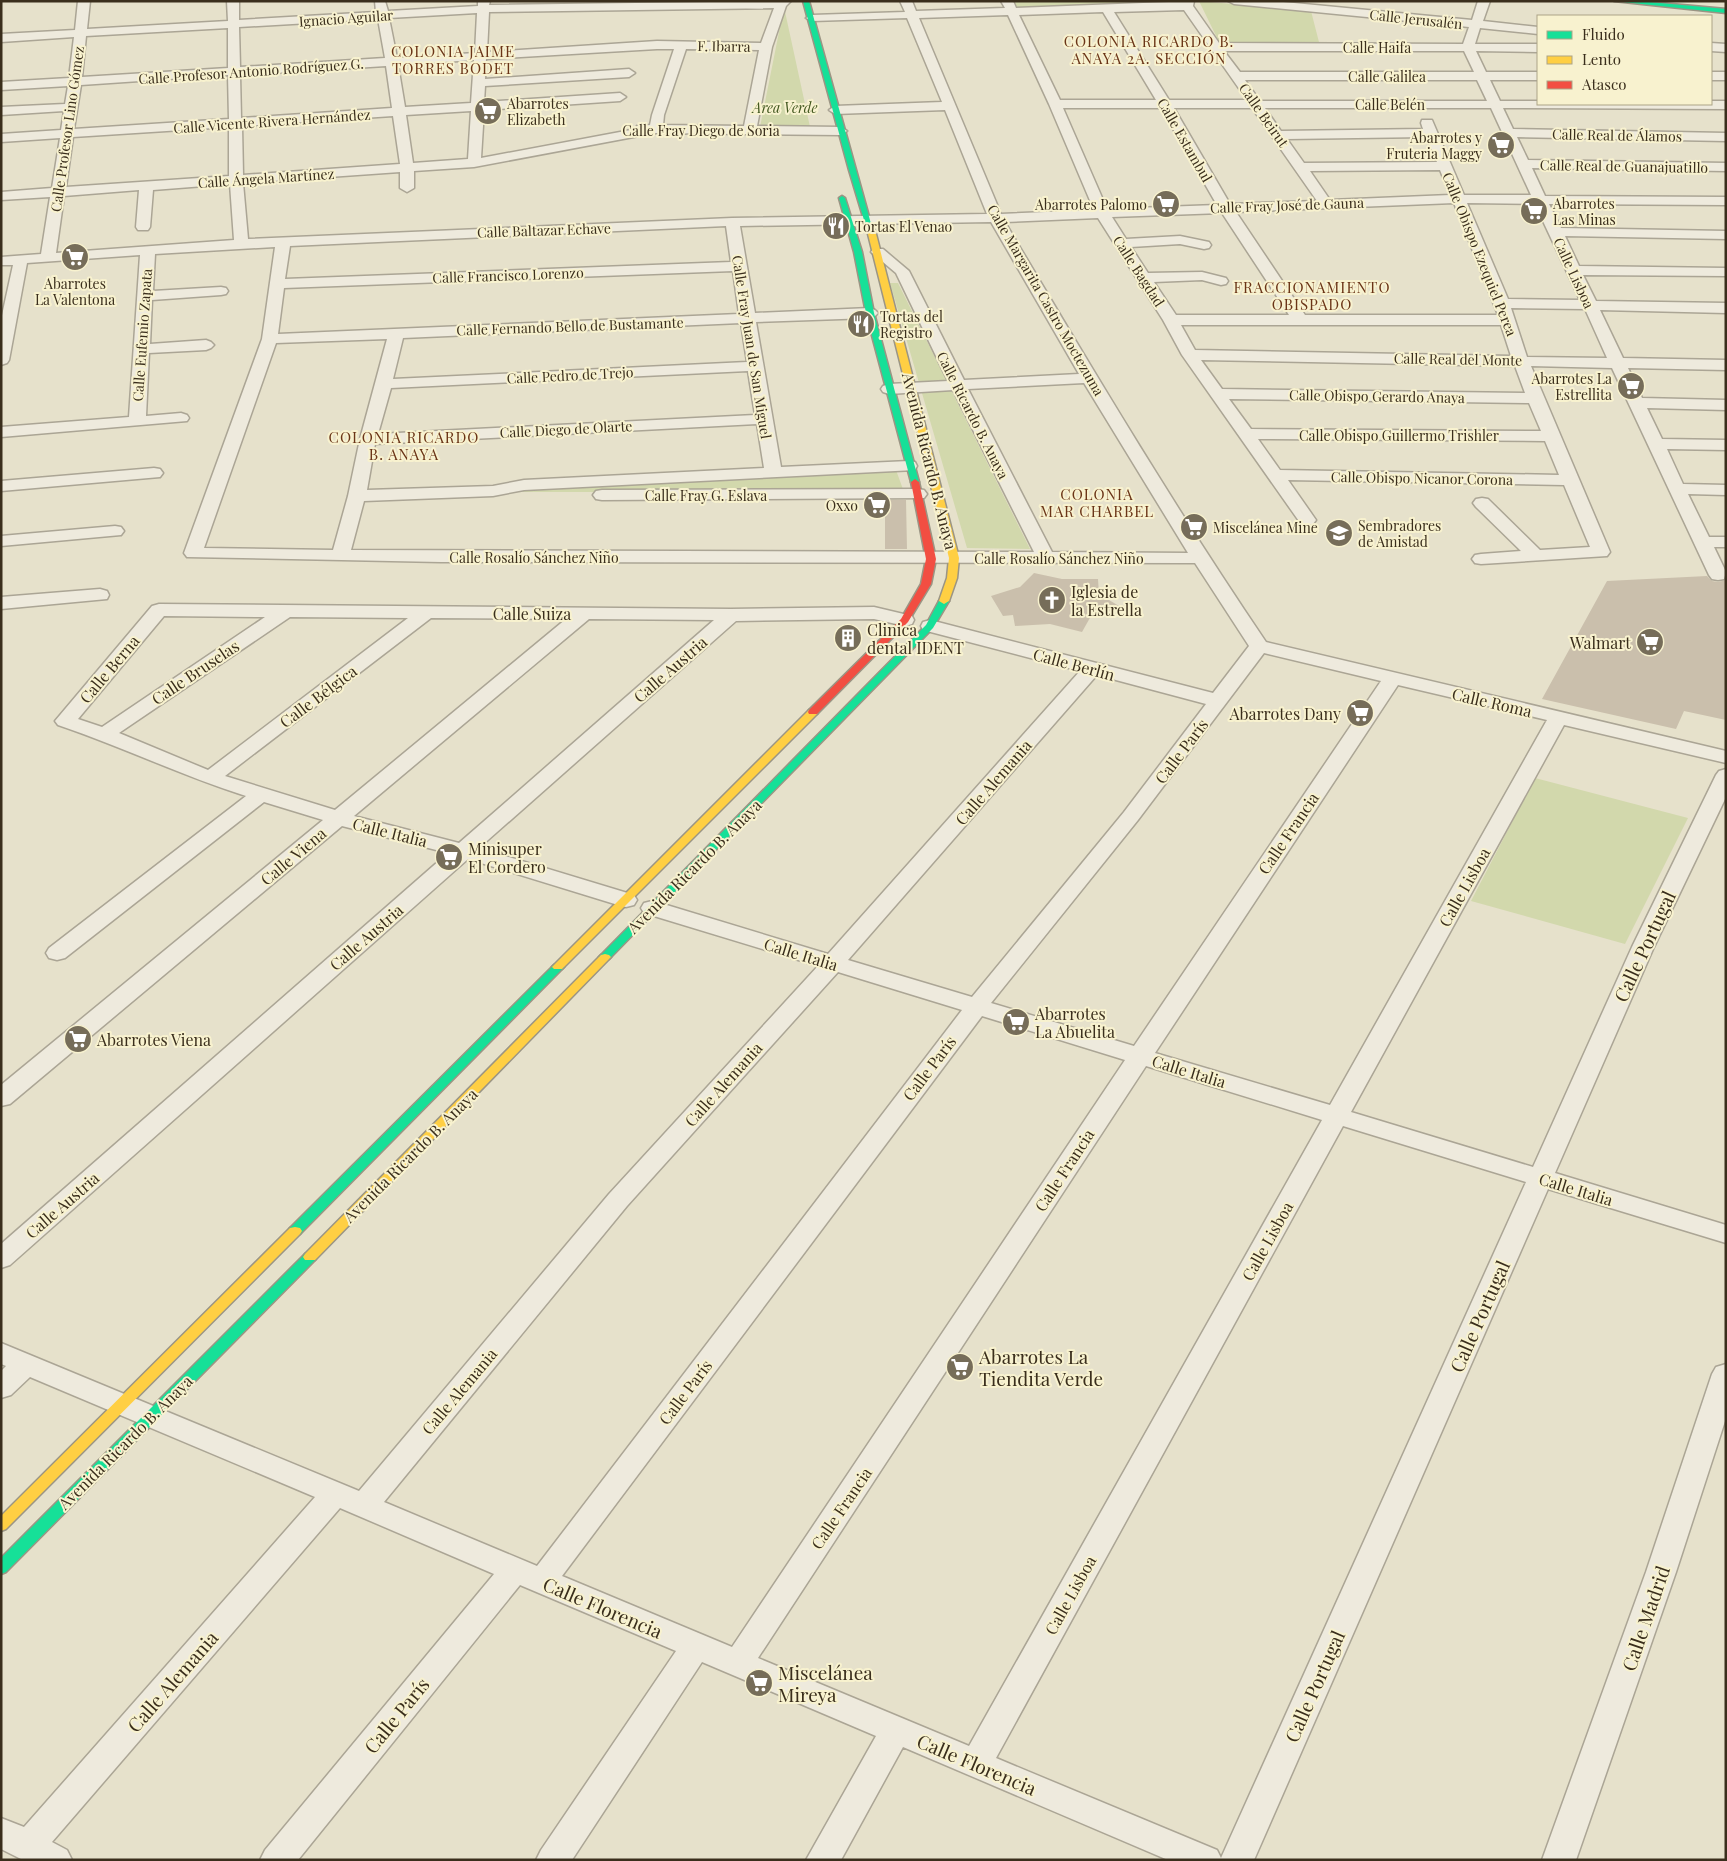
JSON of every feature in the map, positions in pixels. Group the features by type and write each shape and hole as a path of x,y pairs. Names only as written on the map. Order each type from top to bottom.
{"main road":[{"name":"Avenida Ricardo B. Anaya","path":"1,1568 150,1416 559,985 626,900 714,829 930,626 945,600 953,581 954,558 878,252 868,220 848,171 841,131 806,1"},
{"path":"1617,1 1726,11"},
{"path":"819,116 824,135"},
{"name":"Avenida Ricardo B. Anaya","path":"1,1525 122,1404 559,985 652,908 714,829 906,620 926,584 931,559 918,494 909,466 870,313 858,252 839,188"}],"street":[{"name":"Calle Profesor Lino Gómez","path":"48,257 75,82 84,1"},
{"path":"233,1 234,123 241,244"},
{"path":"380,1 392,62 408,168 407,188"},
{"name":"Calle Margarita Castro Moctezuma","path":"906,1 996,218 1089,378 1200,558"},
{"name":"Calle Jerusalén","path":"1234,1 1537,30"},
{"path":"1468,48 1484,1"},
{"name":"Ignacio Aguilar","path":"1,38 382,16 483,5 786,4"},
{"path":"750,130 771,20 786,4"},
{"path":"812,18 910,14 1009,6 1106,8 1187,4"},
{"name":"Calle Beirut","path":"1187,4 1326,204"},
{"path":"474,163 483,5"},
{"path":"593,6 594,20"},
{"name":"Calle Bagdad","path":"1009,6 1055,104 1102,213 1171,320 1190,355 1307,520"},
{"name":"Calle Estambul","path":"1106,8 1165,104 1224,207 1300,320"},
{"path":"656,129 658,115 681,45"},
{"name":"Calle Profesor Antonio Rodríguez G.","path":"1,86 681,45"},
{"name":"F. Ibarra","path":"681,45 766,47"},
{"name":"Calle Haifa","path":"1216,47 1537,48"},
{"name":"Calle Lisboa","path":"1468,48 1718,575"},
{"path":"479,83 629,73"},
{"name":"Calle Galilea","path":"1236,76 1537,76"},
{"path":"1712,76 1726,76"},
{"name":"Calle Vicente Rivera Hernández","path":"1,138 620,97"},
{"name":"Calle Belén","path":"1055,104 1537,104"},
{"name":"Calle Belén","path":"1712,104 1726,104"},
{"path":"835,110 948,106"},
{"path":"1,111 71,107"},
{"name":"Calle Fray Diego de Soria","path":"658,115 611,129 750,130 824,135 841,131"},
{"name":"Calle Obispo Ezequiel Perea","path":"1278,135 1429,128 1502,303 1535,398 1601,552 1534,554"},
{"name":"Calle Ángela Martínez","path":"1,196 474,163 656,129"},
{"name":"Calle Real de Álamos","path":"1509,134 1726,137"},
{"name":"Calle Real de Guanajuatillo","path":"1523,164 1726,167"},
{"path":"1300,167 1444,166"},
{"path":"143,226 146,186"},
{"name":"Calle Fray José de Gauna","path":"848,220 996,218 1224,207 1460,199 1726,201"},
{"name":"Calle Baltazar Echave","path":"1,261 241,244 732,222 848,220"},
{"name":"Calle Fray Juan de San Miguel","path":"732,222 772,473"},
{"path":"1555,232 1726,235"},
{"path":"1122,244 1180,240 1204,245"},
{"name":"Calle Rosalío Sánchez Niño","path":"283,242 270,339 193,553 452,557 1200,558"},
{"name":"Calle Eufemio Zapata","path":"137,421 148,250"},
{"name":"Calle Ricardo B. Anaya","path":"878,252 902,271 1046,559"},
{"path":"1,360 21,259"},
{"name":"Calle Francisco Lorenzo","path":"277,284 739,266"},
{"path":"1573,270 1726,272"},
{"path":"1144,278 1202,276 1221,281"},
{"path":"145,296 221,292"},
{"path":"1502,303 1726,308"},
{"name":"Calle Fernando Bello de Bustamante","path":"270,339 870,313"},
{"path":"1171,320 1507,320"},
{"path":"341,554 357,496 368,438 384,384 396,333"},
{"path":"142,349 206,345"},
{"name":"Calle Real del Monte","path":"1190,355 1520,359 1726,365"},
{"name":"Calle Pedro de Trejo","path":"384,384 755,366"},
{"path":"889,389 1089,378"},
{"name":"Calle Obispo Gerardo Anaya","path":"1218,394 1535,398"},
{"path":"1636,403 1726,405"},
{"path":"1,432 181,418"},
{"name":"Calle Diego de Olarte","path":"368,438 764,419"},
{"name":"Calle Obispo Guillermo Trishler","path":"1246,434 1552,436"},
{"path":"1656,444 1726,445"},
{"name":"Calle Fray G. Eslava","path":"357,496 494,491 524,485 909,466"},
{"path":"1,486 154,473"},
{"name":"Calle Obispo Nicanor Corona","path":"1274,476 1570,480"},
{"path":"1677,489 1726,490"},
{"name":"Calle Fray G. Eslava","path":"494,491 523,496 918,494"},
{"path":"1482,503 1534,554"},
{"path":"1,541 115,532"},
{"path":"1701,542 1726,542"},
{"path":"1481,558 1534,554"},
{"path":"1200,558 1259,646"},
{"path":"1,603 100,594"},
{"name":"Calle Suiza","path":"159,610 731,615 874,613 906,620"},
{"name":"Calle Berna","path":"73,725 65,721 159,610"},
{"name":"Calle Bruselas","path":"104,734 286,611"},
{"name":"Calle Bélgica","path":"210,778 426,613"},
{"name":"Calle Viena","path":"1,1098 585,613"},
{"name":"Calle Austria","path":"1,1259 731,615"},
{"name":"Calle Berlín","path":"930,626 1219,701"},
{"name":"Calle Roma","path":"1259,646 1726,757"},
{"name":"Calle París","path":"277,1860 529,1575 976,1006 1131,816 1259,646"},
{"name":"Calle Alemania","path":"364,1506 618,1200 833,963 1092,669"},
{"name":"Calle Francia","path":"738,1663 1392,679"},
{"name":"Calle Lisboa","path":"976,1764 1558,718"},
{"name":"Calle Italia","path":"73,725 104,734 210,778 338,818 464,850 626,900"},
{"name":"Calle Portugal","path":"1237,1860 1643,947 1726,775"},
{"path":"57,953 261,794"},
{"name":"Calle Italia","path":"652,908 1726,1234"},
{"path":"1,1388 14,1359"},
{"name":"Calle Florencia","path":"14,1359 1205,1860"},
{"name":"Calle Madrid","path":"1559,1860 1661,1572 1726,1374"},
{"name":"Calle Alemania","path":"28,1846 335,1494"},
{"path":"553,1860 696,1646"},
{"path":"823,1860 896,1730"}],"green space":[{"path":"1012,1 1181,1 1015,8"},
{"path":"1199,1 1311,11 1320,46 1221,46"},
{"name":"Area Verde","path":"784,7 810,127 760,127"},
{"path":"890,283 898,283 1030,549 967,548"},
{"path":"896,470 904,492 523,492 518,489"},
{"path":"1535,778 1688,818 1625,944 1471,901"}],"building":[{"path":"885,500 906,500 907,549 885,549"},
{"name":"Iglesia de la Estrella","path":"1034,573 1062,579 1098,579 1099,594 1124,609 1091,616 1082,632 1050,624 1015,626 1013,615 1003,616 991,596 1020,587"},
{"name":"Walmart","path":"1707,576 1712,581 1726,580 1726,720 1684,711 1676,729 1542,699 1607,581"}],"traffic: fast":[{"path":"806,1 852,170 871,230"},
{"path":"1617,1 1726,11"},
{"path":"842,198 858,252 870,313 915,482"},
{"path":"605,957 930,626 944,601"},
{"path":"295,1231 558,967"},
{"path":"1,1568 310,1257"}],"traffic: slow":[{"path":"871,230 954,558 952,578 944,601"},
{"path":"558,967 813,712"},
{"path":"310,1257 605,957"},
{"path":"1,1525 295,1231"}],"traffic: jam":[{"path":"813,712 905,620 926,584 931,559 915,482"}],"place":[{"name":"Abarrotes Elizabeth","path":"488,111"},
{"name":"Abarrotes y Fruteria Maggy","path":"1501,145"},
{"name":"Abarrotes Palomo","path":"1166,204"},
{"name":"Abarrotes Las Minas","path":"1534,211"},
{"name":"Tortas El Venao","path":"836,226"},
{"name":"Abarrotes La Valentona","path":"75,257"},
{"name":"Tortas del Registro","path":"861,324"},
{"name":"Abarrotes La Estrellita","path":"1631,386"},
{"name":"Oxxo","path":"877,505"},
{"name":"Miscelánea Mine","path":"1194,527"},
{"name":"Sembradores de Amistad","path":"1339,533"},
{"name":"Iglesia de la Estrella","path":"1052,600"},
{"name":"Clinica dental IDENT","path":"848,638"},
{"name":"Walmart","path":"1650,642"},
{"name":"Abarrotes Dany","path":"1360,713"},
{"name":"Minisuper El Cordero","path":"449,857"},
{"name":"Abarrotes La Abuelita","path":"1016,1022"},
{"name":"Abarrotes Viena","path":"78,1039"},
{"name":"Abarrotes La Tiendita Verde","path":"960,1367"},
{"name":"Miscelánea Mireya","path":"759,1683"}],"district":[{"name":"COLONIA RICARDO B. ANAYA 2A. SECCIÓN","path":"1149,50"},
{"name":"COLONIA JAIME TORRES BODET","path":"453,60"},
{"name":"FRACCIONAMIENTO OBISPADO","path":"1312,296"},
{"name":"COLONIA RICARDO B. ANAYA","path":"404,446"},
{"name":"COLONIA MAR CHARBEL","path":"1097,502"}]}
